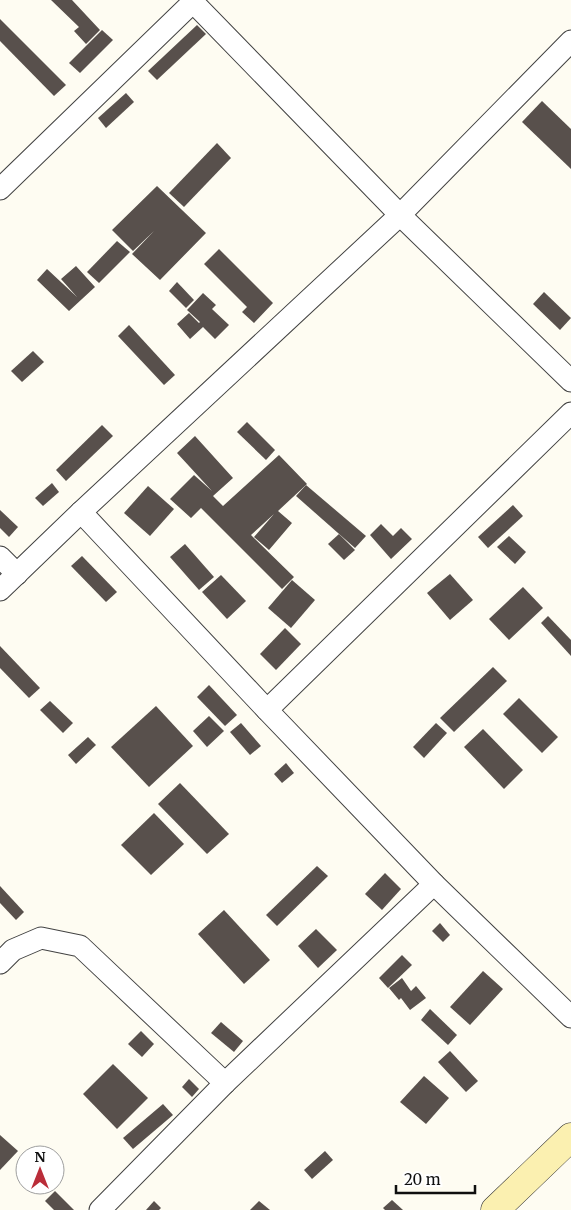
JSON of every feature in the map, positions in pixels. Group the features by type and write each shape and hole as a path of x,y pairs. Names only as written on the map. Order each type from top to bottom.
{"main road":[{"path":"495,1210 571,1137"}],"street":[{"path":"0,189 192,1 400,215 571,381"},
{"path":"0,590 81,512 400,215 571,42"},
{"path":"267,710 571,413"},
{"path":"81,512 434,884 571,1017"},
{"path":"0,557 17,574"},
{"path":"100,1210 225,1083 434,884"},
{"path":"0,963 13,950 41,938 80,946 225,1083"}],"building":[{"path":"51,0 72,0 100,30 86,44 74,31 79,27"},
{"path":"0,19 66,85 54,96 0,41"},
{"path":"197,25 206,34 157,80 148,71"},
{"path":"102,30 113,40 80,73 69,63"},
{"path":"126,93 134,102 106,128 98,118"},
{"path":"542,101 571,129 571,169 522,122"},
{"path":"217,143 231,158 184,207 169,193"},
{"path":"157,186 206,233 160,280 132,254 154,231 133,251 112,230"},
{"path":"117,241 130,252 99,283 87,272"},
{"path":"219,249 273,303 254,323 242,312 247,307 204,264"},
{"path":"76,266 95,287 69,311 37,280 47,269 77,297 61,279"},
{"path":"177,282 194,300 186,308 169,291"},
{"path":"544,292 571,318 560,330 533,304"},
{"path":"203,293 216,305 212,309 229,325 215,339 203,327 190,339 177,324 189,313 200,322 187,310"},
{"path":"129,325 175,375 164,385 118,336"},
{"path":"33,351 44,362 22,382 11,371"},
{"path":"247,422 275,450 266,460 237,432"},
{"path":"102,425 113,436 66,481 56,470"},
{"path":"195,436 233,478 213,496 223,506 279,455 307,484 278,511 292,523 269,550 254,537 274,514 251,535 294,577 282,589 201,508 191,518 170,499 194,475 212,491 177,453"},
{"path":"52,483 59,492 43,506 35,498"},
{"path":"306,485 366,536 355,548 296,496"},
{"path":"148,486 174,509 150,536 124,513"},
{"path":"513,505 523,516 488,548 478,537"},
{"path":"0,510 18,527 9,537 0,528"},
{"path":"381,524 393,536 401,528 412,539 391,559 370,535"},
{"path":"339,534 355,550 344,560 328,544"},
{"path":"509,536 526,552 515,564 497,547"},
{"path":"185,544 214,577 199,590 170,557"},
{"path":"82,556 117,592 106,602 71,566"},
{"path":"450,574 473,600 450,620 427,593"},
{"path":"221,575 246,601 227,619 202,592"},
{"path":"292,580 315,600 291,628 268,608"},
{"path":"523,587 543,608 509,640 489,619"},
{"path":"548,616 571,640 571,656 541,623"},
{"path":"285,628 301,644 276,670 260,654"},
{"path":"0,646 40,688 29,698 0,668"},
{"path":"493,667 507,681 454,732 440,718"},
{"path":"209,685 237,715 225,726 197,697"},
{"path":"519,698 558,737 542,753 503,714"},
{"path":"50,701 73,723 63,733 40,710"},
{"path":"156,706 193,746 149,787 111,747"},
{"path":"209,716 224,731 207,747 193,731"},
{"path":"241,723 261,746 250,755 230,732"},
{"path":"436,723 447,733 424,758 413,747"},
{"path":"483,729 523,770 504,789 464,747"},
{"path":"88,737 96,745 76,764 68,755"},
{"path":"286,763 294,773 282,783 274,774"},
{"path":"180,783 229,834 207,854 158,804"},
{"path":"154,813 184,844 151,875 121,845"},
{"path":"317,866 328,876 277,926 266,915"},
{"path":"385,873 401,889 382,910 365,894"},
{"path":"0,886 24,912 16,920 0,903"},
{"path":"224,910 270,960 244,984 198,934"},
{"path":"440,923 450,935 443,942 432,931"},
{"path":"316,929 337,950 318,968 298,946"},
{"path":"402,955 412,965 388,988 379,978"},
{"path":"483,971 503,989 470,1025 450,1007"},
{"path":"402,978 411,991 416,986 426,998 410,1010 401,998 399,1000 389,988"},
{"path":"430,1009 457,1035 448,1045 421,1020"},
{"path":"221,1022 243,1041 234,1052 211,1033"},
{"path":"141,1031 154,1044 142,1057 128,1044"},
{"path":"450,1051 478,1081 466,1092 438,1062"},
{"path":"113,1064 148,1098 117,1129 83,1094"},
{"path":"424,1076 449,1098 426,1124 400,1102"},
{"path":"189,1079 199,1089 192,1097 182,1087"},
{"path":"163,1104 173,1115 133,1149 123,1138"},
{"path":"0,1135 15,1148 15,1154 0,1170"},
{"path":"325,1151 333,1160 312,1179 304,1170"},
{"path":"51,1195 59,1195 74,1210 54,1210 45,1201"},
{"path":"392,1200 403,1210 385,1210 383,1208"},
{"path":"154,1201 161,1208 159,1210 146,1210"},
{"path":"259,1201 270,1210 250,1210"}]}
